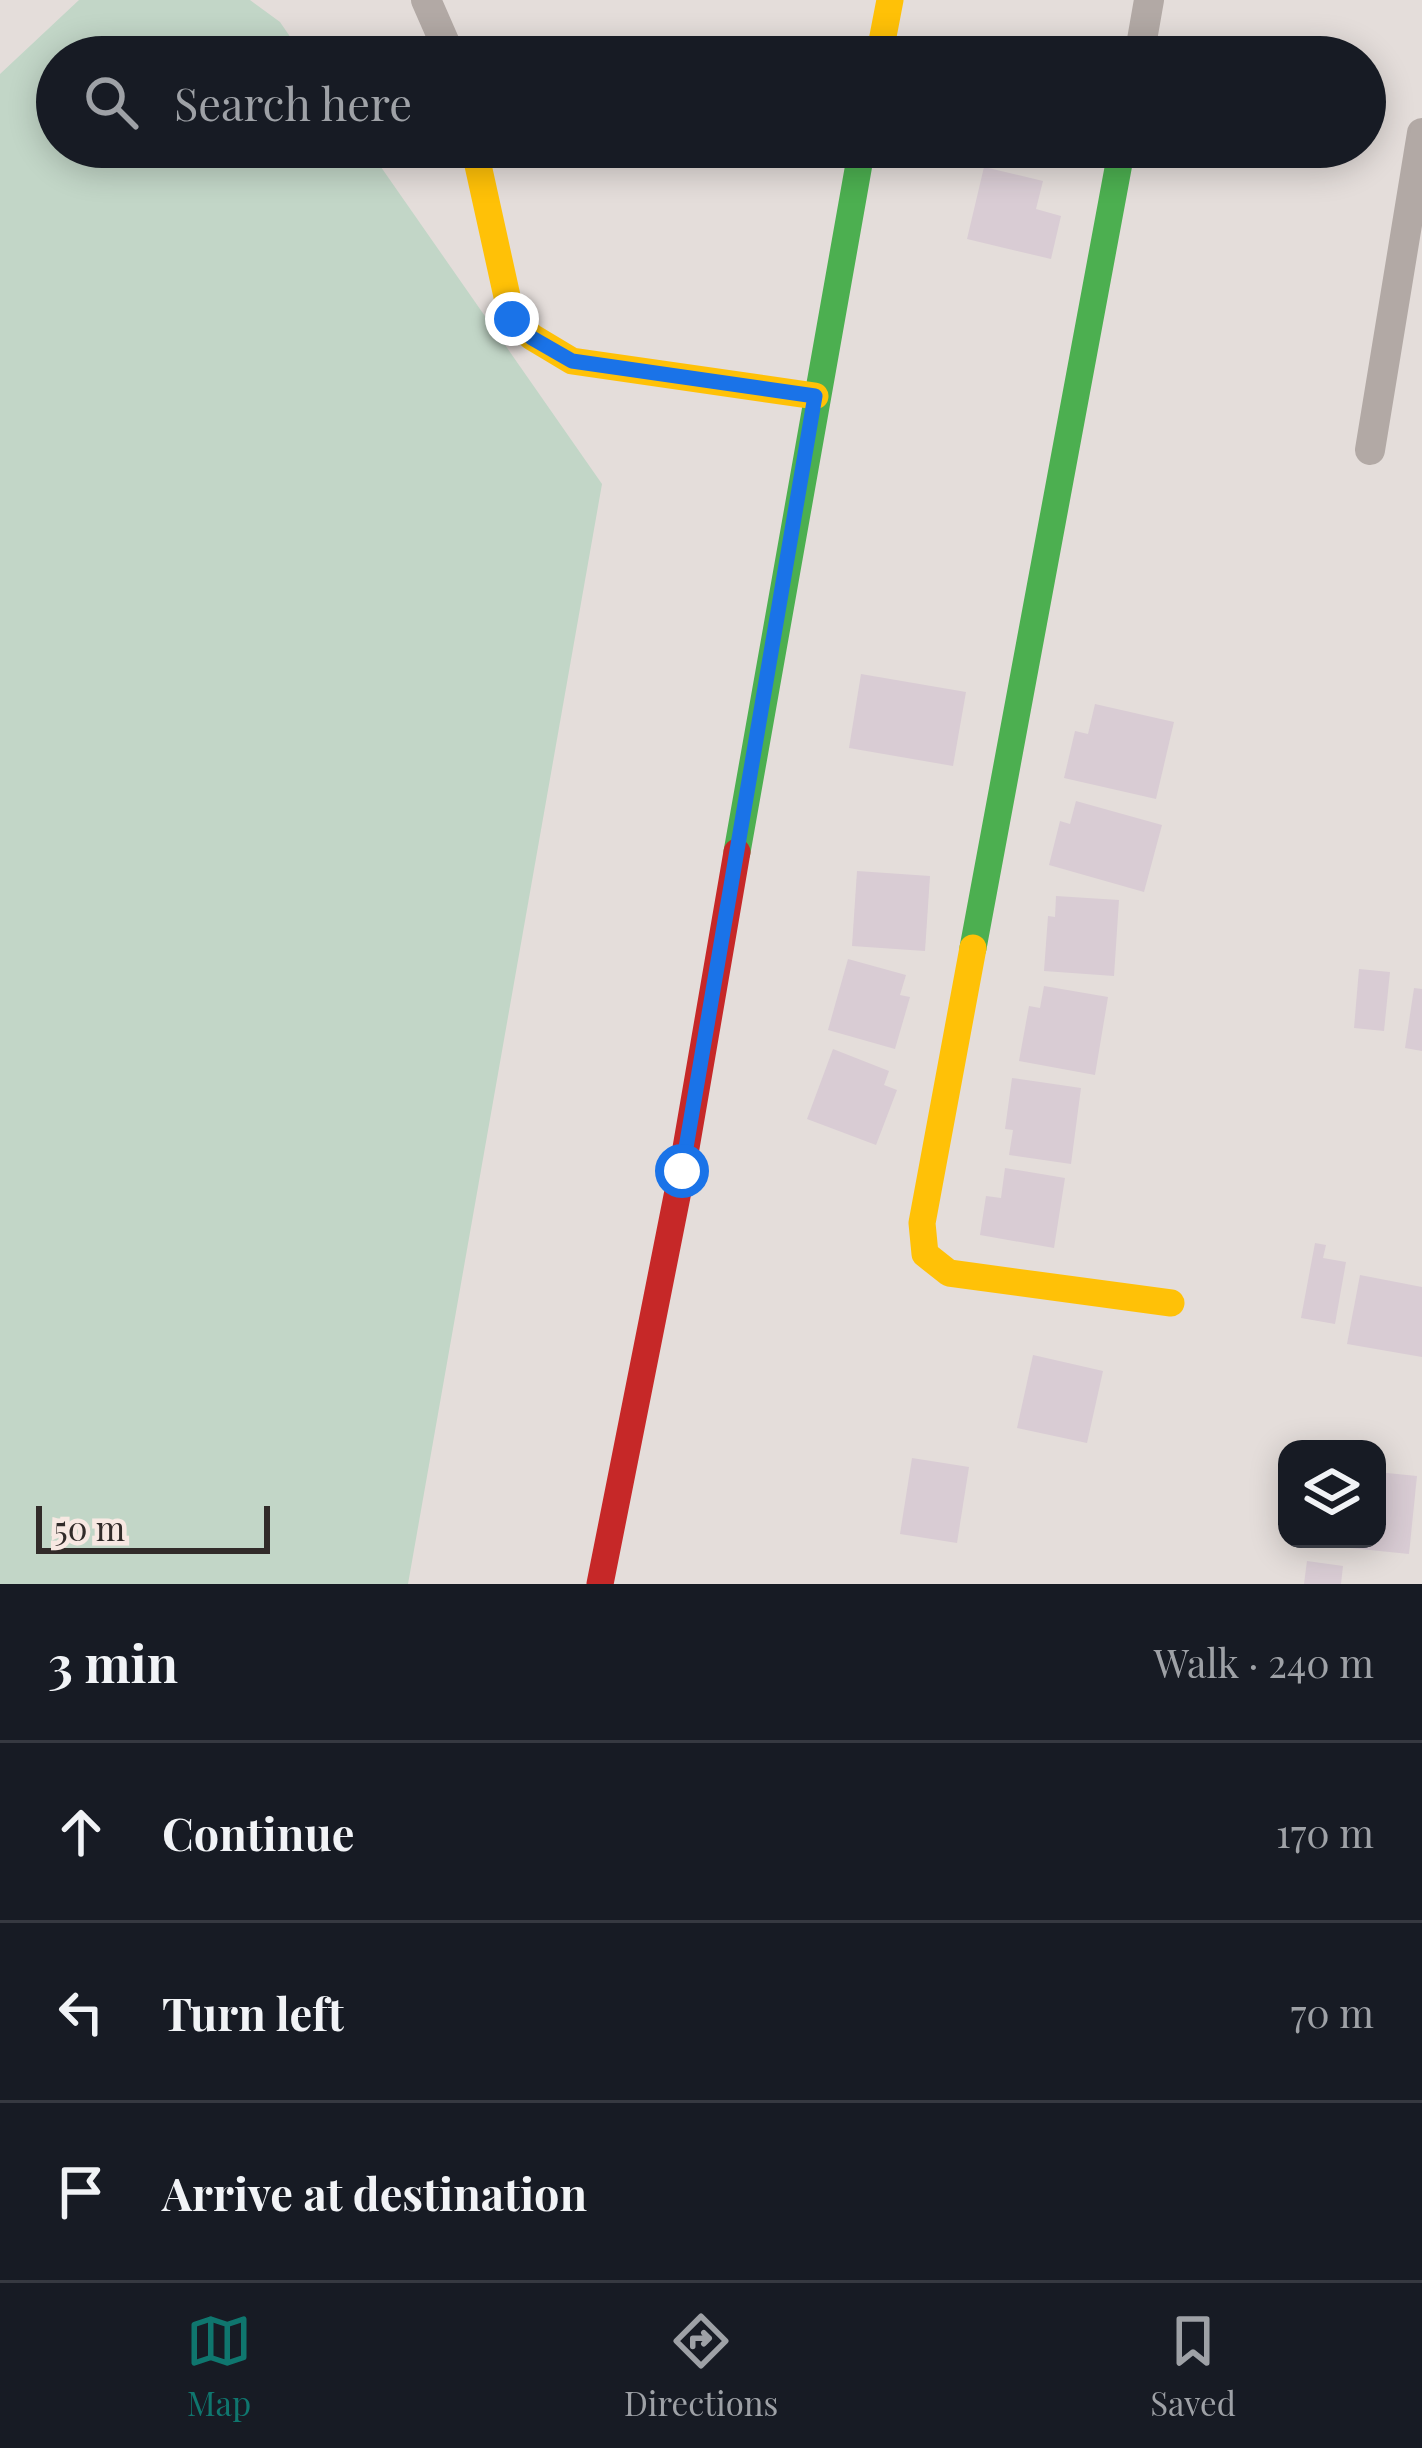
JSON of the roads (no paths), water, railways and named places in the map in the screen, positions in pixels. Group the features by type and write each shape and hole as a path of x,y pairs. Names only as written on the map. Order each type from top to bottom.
{"street":[{"path":"426,0 442,36"},
{"path":"883,36 890,0"},
{"path":"1143,36 1149,0"},
{"path":"1370,450 1422,133"},
{"path":"479,168 512,319 532,338 572,361 815,396"},
{"path":"600,1584 682,1171 858,168"},
{"path":"1118,168 926,1199 921,1251 931,1264 949,1274 1172,1304"}]}
